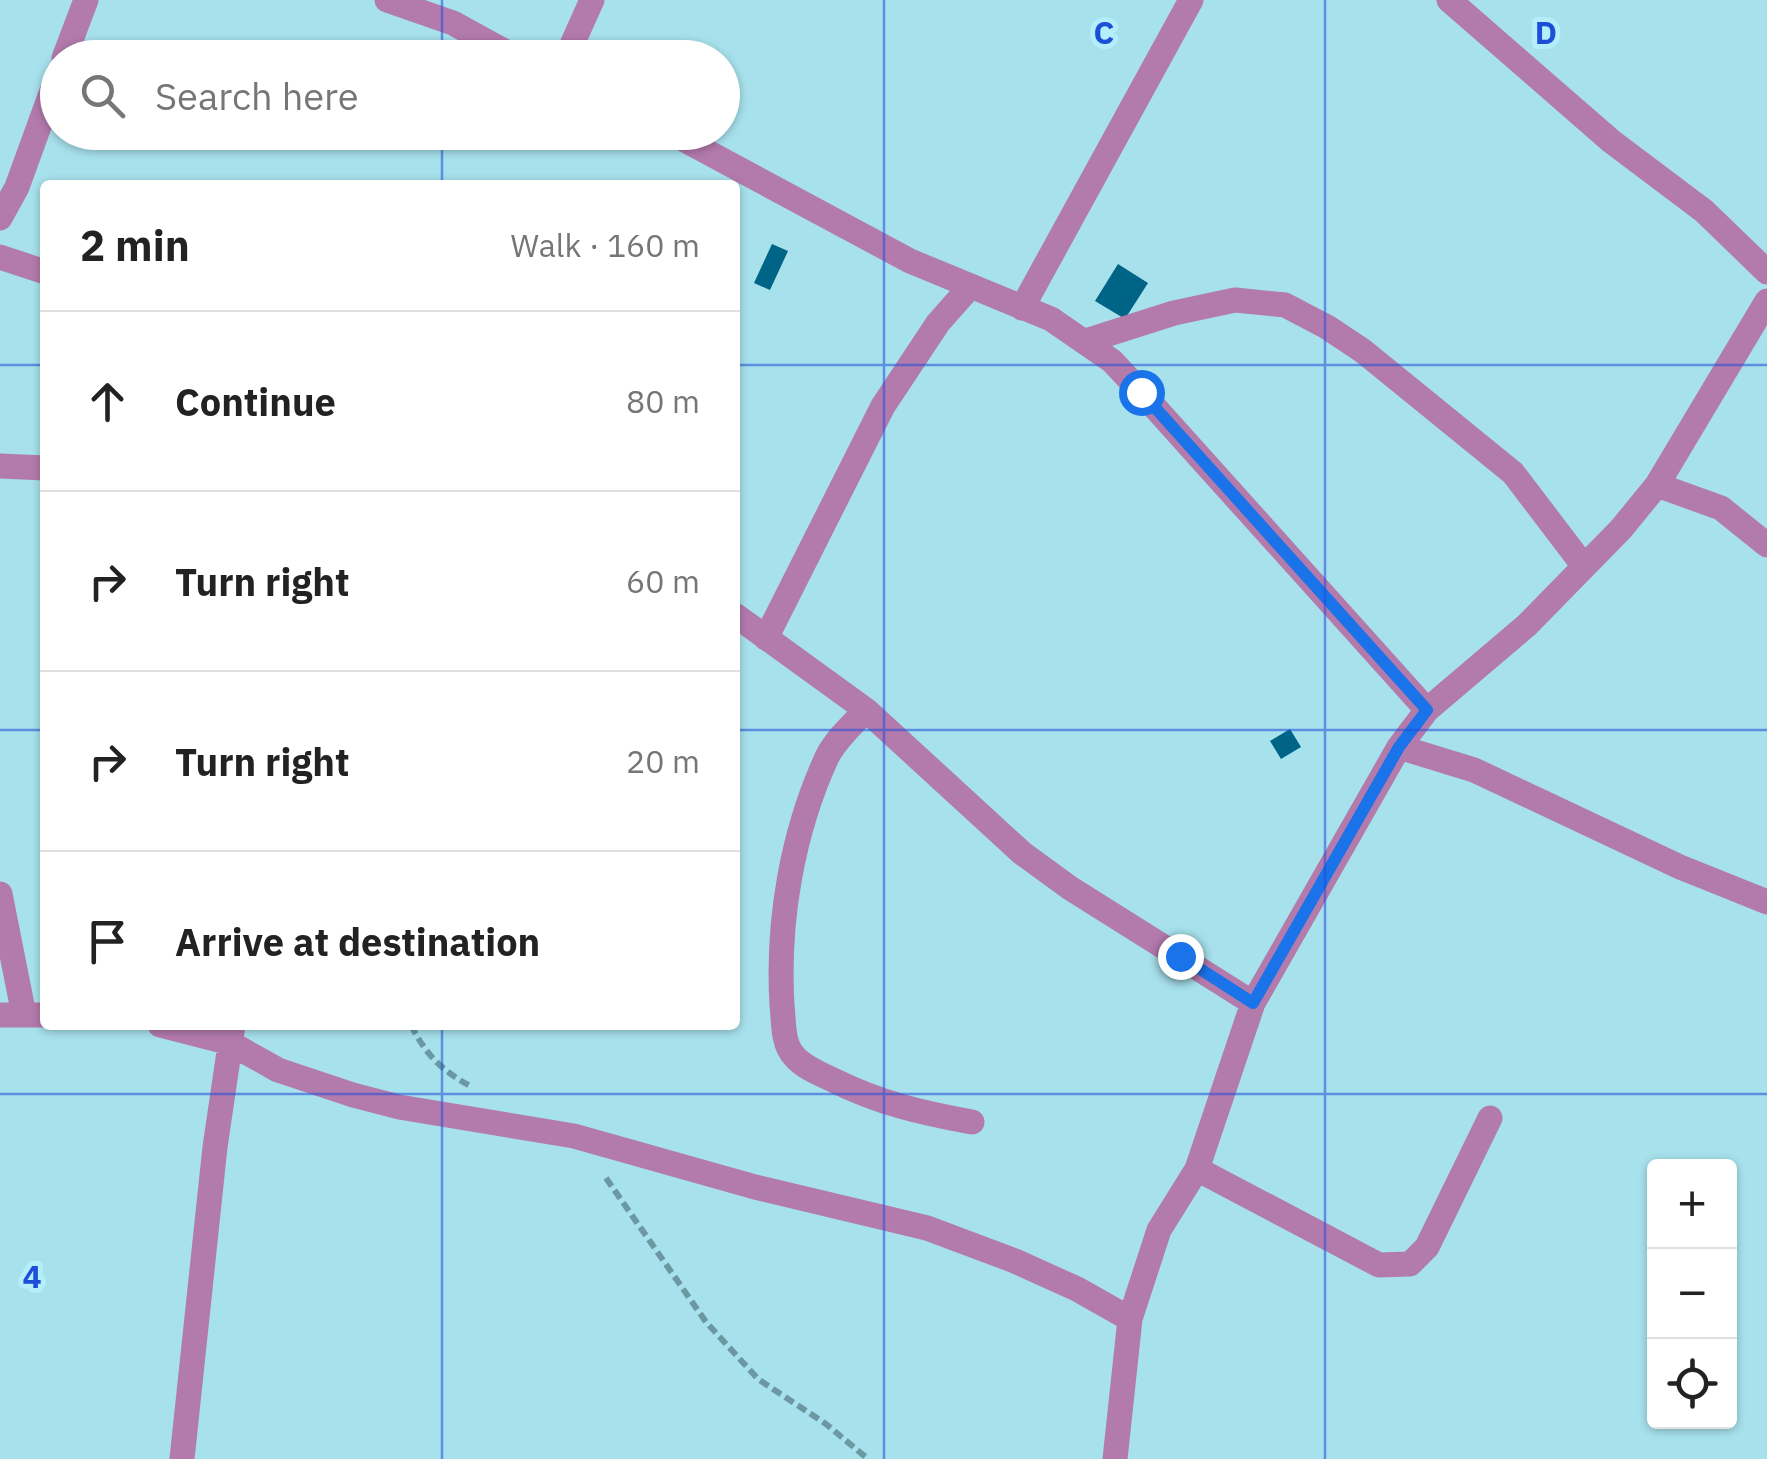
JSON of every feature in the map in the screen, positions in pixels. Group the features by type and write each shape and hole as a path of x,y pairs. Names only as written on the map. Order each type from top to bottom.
{"street":[{"path":"71,40 86,0"},
{"path":"388,0 453,23 484,40"},
{"path":"574,40 592,0"},
{"path":"1022,308 1191,0"},
{"path":"1449,0 1611,140 1704,210 1767,272"},
{"path":"0,218 17,187 40,124"},
{"path":"706,150 851,231 969,288 1050,319 1086,340 1141,392 1427,710"},
{"path":"0,257 40,270"},
{"path":"766,638 883,406 938,323 969,288"},
{"path":"1086,340 1174,313 1235,300 1285,305 1327,326 1364,352 1513,473 1583,565"},
{"path":"1115,1459 1130,1319 1159,1230 1197,1169 1253,1003 1399,747 1427,710 1527,625 1621,529 1656,486 1767,301"},
{"path":"0,466 40,468"},
{"path":"1656,486 1721,508 1767,545"},
{"path":"740,619 866,710 1022,853 1070,888 1253,1003"},
{"path":"866,710 828,754 799,836 783,917 780,967 785,1038 792,1056 870,1098 924,1114 972,1122"},
{"path":"1399,747 1474,770 1767,902"},
{"path":"0,894 23,1015"},
{"path":"200,1030 232,1034 278,1070 353,1095 399,1107 574,1136 754,1187 927,1228 1015,1261 1130,1319"},
{"path":"182,1459 214,1146 232,1034"},
{"path":"1197,1169 1379,1265 1410,1264 1428,1246 1490,1118"}],"path":[{"path":"413,1030 429,1058 449,1075 486,1094"},
{"path":"606,1178 706,1322 758,1379 826,1424 868,1459"}],"building":[{"path":"772,244 788,251 770,290 754,283"},
{"path":"1118,264 1148,283 1125,319 1095,301"},
{"path":"1290,729 1301,747 1281,759 1270,741"}],"route":[{"path":"1141,392 1427,710 1399,747 1253,1003 1180,956"}]}
